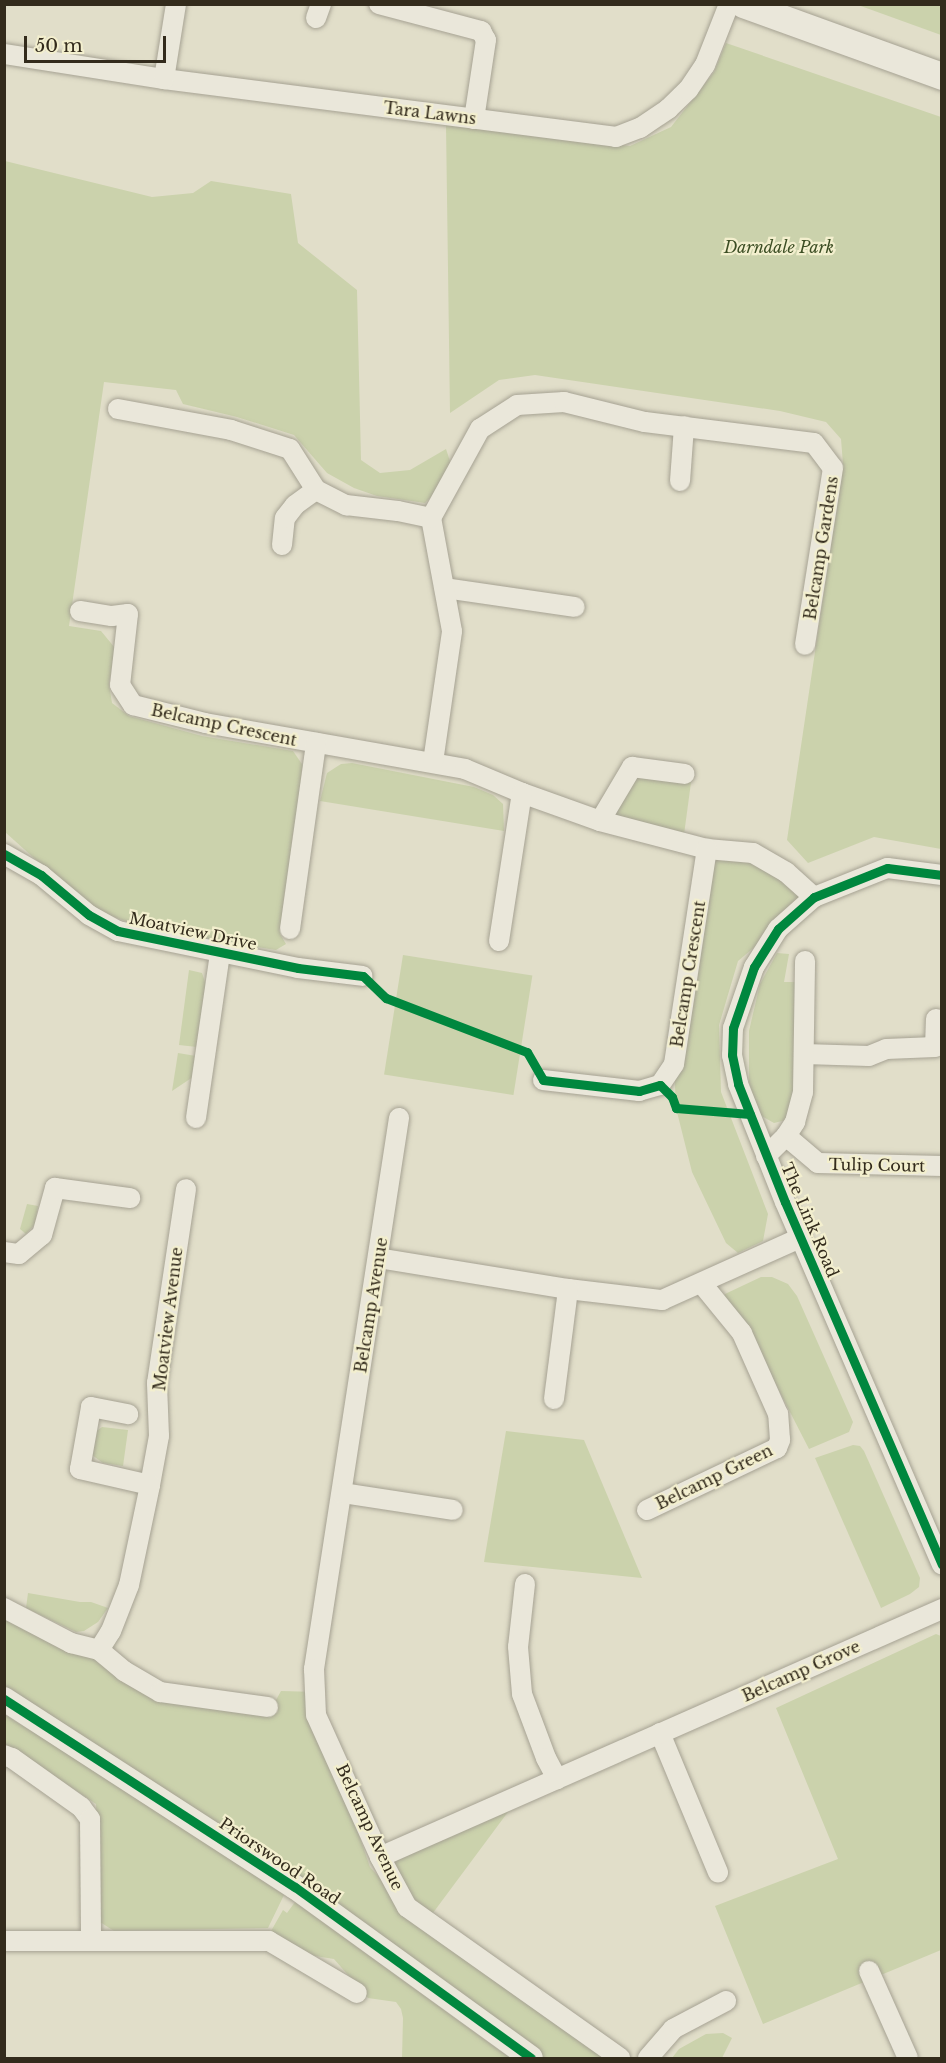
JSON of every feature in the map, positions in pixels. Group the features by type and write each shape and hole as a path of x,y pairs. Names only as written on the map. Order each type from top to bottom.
{"main road":[{"path":"743,4 942,76"}],"street":[{"path":"164,79 176,4"},
{"path":"379,4 481,31 486,40 474,119"},
{"name":"Tara Lawns","path":"4,54 164,79 616,137 640,128 668,109 688,90 705,65 729,4"},
{"name":"Belcamp Gardens","path":"431,518 480,429 517,405 564,402 645,422 814,443 833,468 805,645"},
{"path":"118,409 231,430 290,448 316,490 346,505 398,511 431,518 452,631 433,762"},
{"path":"680,481 684,426"},
{"path":"282,545 285,518 295,505 316,490"},
{"path":"445,588 575,607"},
{"name":"Belcamp Crescent","path":"80,611 112,616 128,614 120,685 133,705 205,723 465,769 522,793 600,820 707,849 753,853 786,872 814,897"},
{"name":"Belcamp Crescent","path":"290,929 316,743"},
{"path":"600,820 632,767 685,774"},
{"path":"499,941 522,793"},
{"name":"Belcamp Crescent","path":"543,1080 639,1091 660,1085 674,1064 707,849"},
{"name":"Moatview Drive","path":"4,854 41,875 89,915 118,931 220,953 363,976"},
{"path":"814,897 887,868 942,874"},
{"name":"The Link Road","path":"814,897 778,929 754,967 733,1028 732,1055 738,1084 766,1156 942,1564"},
{"name":"Moatview Drive","path":"196,1118 220,953"},
{"path":"766,1156 786,1136 795,1122 803,1092 805,961"},
{"path":"804,1054 869,1056 886,1049 935,1047 936,1019"},
{"name":"Belcamp Avenue","path":"399,1118 314,1668 316,1715 380,1857 407,1907 620,2058"},
{"name":"Tulip Court","path":"786,1136 818,1163 942,1166"},
{"path":"4,1252 19,1254 42,1235 55,1188 130,1198"},
{"name":"Moatview Avenue","path":"99,1650 111,1631 129,1585 150,1485 159,1436 157,1383 186,1189"},
{"path":"378,1257 568,1289 662,1300 800,1238"},
{"name":"Belcamp Green","path":"647,1510 777,1448 780,1440 778,1414 742,1333 702,1284"},
{"path":"554,1399 568,1289"},
{"path":"128,1414 91,1407 80,1469 150,1485"},
{"path":"342,1493 453,1510"},
{"path":"525,1584 519,1647 522,1694 546,1758 557,1779"},
{"path":"4,1608 71,1643 99,1650 124,1671 160,1692 268,1707"},
{"name":"Belcamp Grove","path":"380,1857 942,1609"},
{"name":"Priorswood Road","path":"4,1699 295,1887 531,2058"},
{"path":"660,1733 718,1872"},
{"path":"4,1755 12,1758 81,1807 90,1819 91,1941"},
{"path":"4,1941 269,1941 357,1993"},
{"path":"869,1971 908,2058"},
{"path":"648,2058 673,2029 726,2001"}],"green space":[{"path":"858,5 941,5 941,35"},
{"name":"Darndale Park","path":"726,43 941,117 941,849 874,837 808,863 787,840 843,464 841,439 826,422 780,411 535,375 499,380 450,413 446,125 630,146 671,127 714,72"},
{"path":"5,161 152,197 193,193 211,181 291,194 298,243 357,290 361,460 380,473 410,470 446,449 451,464 440,488 425,503 377,496 354,488 327,473 294,435 237,417 183,404 176,390 104,382 69,626 101,631 115,648 109,684 112,703 129,716 202,736 293,751 304,767 280,934 286,944 276,950 147,929 103,913 64,885 5,832"},
{"path":"352,763 474,787 493,795 503,804 504,831 320,801 327,773 341,764"},
{"path":"633,768 692,775 683,842 600,821"},
{"path":"707,849 753,853 814,897 738,961 719,1025 721,1092 768,1214 763,1241 738,1253 726,1243 692,1172 676,1108 674,1064"},
{"path":"777,953 789,954 784,982 797,982 794,1090 786,1120 774,1123 758,1114 749,1082 749,1031 760,984"},
{"path":"403,955 532,975 513,1095 384,1075"},
{"path":"189,970 202,973 206,985 197,1047 179,1045"},
{"path":"178,1053 196,1056 193,1077 172,1091"},
{"path":"27,1204 38,1206 35,1224 26,1234 20,1229"},
{"path":"761,1277 772,1277 788,1284 797,1296 853,1422 849,1432 809,1449 750,1334 724,1297 725,1294"},
{"path":"102,1427 128,1430 123,1466 103,1463 92,1455 94,1433"},
{"path":"506,1431 584,1440 642,1578 484,1562"},
{"path":"853,1445 860,1446 864,1451 920,1578 919,1587 910,1594 881,1608 815,1458"},
{"path":"28,1593 91,1602 108,1608 98,1622 84,1631 76,1632 26,1608"},
{"path":"4,1608 163,1693 271,1709 281,1691 317,1692 318,1716 370,1867 413,1915 381,1855 519,1797 424,1925 608,2058 534,2058 5,1696"},
{"path":"936,1634 941,1636 941,1950 763,2024 715,1906 838,1859 776,1708"},
{"path":"5,1715 102,1774 284,1895 268,1928 114,1931 100,1922 96,1804 12,1748 5,1747"},
{"path":"295,1902 510,2058 402,2058 403,2018 396,2002 368,1998 334,1959 309,1955 271,1931 283,1910 287,1913"},
{"path":"723,2033 732,2038 722,2058 672,2058 679,2049 706,2034"}],"cycle path":[{"path":"4,854 41,875 89,915 118,931 298,968 363,976 386,998 527,1052 543,1080 639,1091 660,1085 672,1097 676,1108 750,1114"},
{"path":"942,875 887,868 814,897 778,929 754,967 733,1028 732,1055 738,1084 785,1202 942,1564"},
{"path":"4,1699 295,1887 531,2058"}]}
